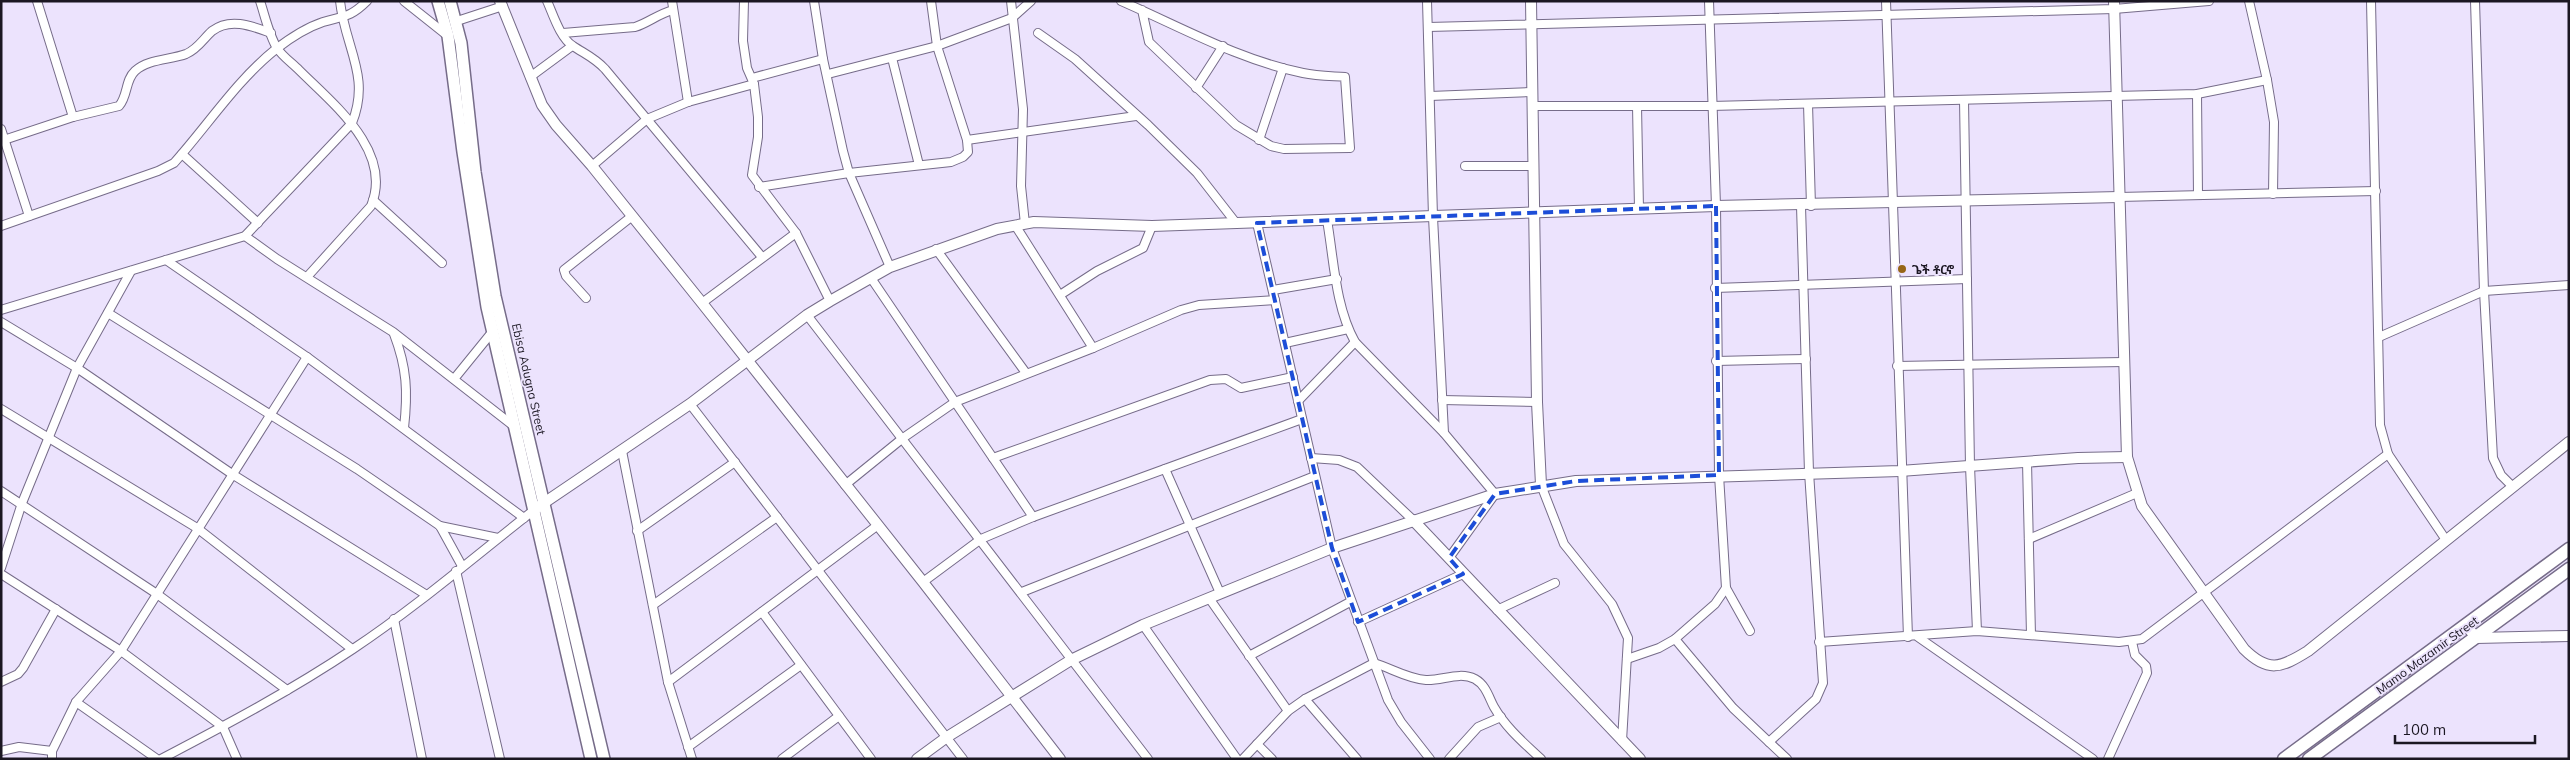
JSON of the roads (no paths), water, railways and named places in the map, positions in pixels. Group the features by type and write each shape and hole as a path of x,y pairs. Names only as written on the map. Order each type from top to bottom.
{"main road":[{"name":"Ebisa Adugna Street","path":"438,1 448,36 472,219 493,330 591,759"},
{"name":"Ebisa Adugna Street","path":"450,1 457,21 461,43 475,172 495,296 604,759"},
{"name":"Mamo Mazamir Street","path":"2284,759 2569,549"},
{"name":"Mamo Mazamir Street","path":"2309,759 2569,569"}],"street":[{"path":"37,1 73,117"},
{"path":"260,1 277,48 352,123 368,149 375,174 376,195 371,206 307,277"},
{"path":"1,310 245,236 352,123 358,107 360,82 342,19 340,1"},
{"path":"1,226 158,171 174,163 252,71 277,48 322,22 342,19 358,10 367,1"},
{"path":"404,1 448,36 461,43"},
{"path":"547,1 563,33 572,46 596,58 762,257"},
{"path":"672,1 688,102"},
{"path":"744,1 743,41 747,68 753,81 758,137 752,175 759,187 779,209 796,233 830,301"},
{"path":"814,1 823,59 828,74 849,173 890,267"},
{"path":"759,187 849,173 951,162 963,158 968,152 967,140 937,46 931,1"},
{"path":"1012,1 1012,18 1023,109 1020,224 1060,295 1093,348"},
{"path":"828,74 937,46 1012,18 1031,1"},
{"path":"1121,1 1142,10 1160,21 1283,68 1304,73 1345,77 1350,148 1284,149 1259,140 1236,125 1149,42 1142,10"},
{"path":"1427,1 1433,217 1444,433"},
{"path":"1531,1 1540,485 1564,544 1612,604 1628,638 1622,741"},
{"path":"1709,1 1711,106 1716,206 1715,288 1719,475 1726,588 1750,631"},
{"path":"1886,1 1900,471 1908,637"},
{"path":"1428,27 1886,15 2209,1"},
{"path":"2249,1 2267,80 2274,122 2272,194"},
{"path":"2371,1 2380,425 2388,454 2446,540"},
{"path":"2476,1 2484,291 2493,458 2501,474 2512,486"},
{"path":"457,21 502,4 542,106 556,125 592,166 878,525 1060,759"},
{"path":"2114,5 2126,457 2142,506 2244,649 2255,661 2270,667 2288,664 2308,651 2569,442"},
{"path":"563,33 634,27 645,24 657,15 673,10"},
{"path":"3,141 73,117 119,106 124,100 134,72 145,65 186,54 197,48 213,31 224,25 239,23 271,33"},
{"path":"1038,33 1075,60 1197,172 1236,223"},
{"path":"530,77 572,46"},
{"path":"1196,88 1223,46"},
{"path":"892,58 919,166"},
{"path":"592,166 646,118 688,102 823,59"},
{"path":"1259,140 1283,68"},
{"path":"1532,106 1711,106 2197,94 2267,80"},
{"path":"1430,96 1532,92"},
{"path":"2197,94 2198,195"},
{"path":"1964,100 1970,466 1977,631"},
{"path":"1769,742 1816,698 1823,683 1809,472 1803,285 1808,104"},
{"path":"1637,106 1639,209"},
{"path":"967,140 1136,116"},
{"path":"1,129 3,141 28,216"},
{"path":"182,154 258,223"},
{"path":"1465,166 1533,166"},
{"path":"161,759 223,727 352,649 394,619 544,502 690,404 748,362 807,315 890,267 936,249 997,229 1020,224 1053,222 1152,226 1716,206 1806,206 2376,191"},
{"path":"373,200 442,264"},
{"path":"586,298 566,276 564,270 631,217"},
{"path":"1327,220 1348,329 1355,342 1444,433 1495,494"},
{"path":"1257,223 1332,548 1350,602 1394,711 1430,759"},
{"path":"1060,295 1097,271 1143,248 1152,226"},
{"path":"702,304 796,233"},
{"path":"245,236 393,332 516,427"},
{"path":"936,249 1026,373"},
{"path":"166,260 306,357 524,518"},
{"path":"1,568 22,503 77,368 131,270"},
{"path":"871,278 1034,517"},
{"path":"1715,288 1967,278"},
{"path":"1273,290 1337,279"},
{"path":"2379,338 2484,291 2569,285"},
{"path":"845,485 903,438 955,402 1093,348 1181,310 1199,306 1275,300"},
{"path":"108,313 357,469 440,526 498,538"},
{"path":"807,315 1022,592 1148,759"},
{"path":"1,322 77,368 232,474 425,594"},
{"path":"1285,343 1348,329"},
{"path":"454,379 493,330"},
{"path":"393,332 403,358 407,388 404,428"},
{"path":"1298,401 1355,342"},
{"path":"1,751 19,747 52,755 76,702 121,651 306,357"},
{"path":"1716,360 1806,359"},
{"path":"1897,366 2124,362"},
{"path":"994,458 1210,380 1226,379 1240,388 1293,377"},
{"path":"1442,400 1537,402"},
{"path":"690,404 964,759"},
{"path":"1,409 197,528 352,649"},
{"path":"923,582 981,539 1034,517 1302,419"},
{"path":"622,451 668,682 692,759"},
{"path":"1819,642 1918,637 1977,631 2132,642 2142,639 2205,594 2388,454"},
{"path":"917,759 947,737 1072,660 1143,625 1332,548 1495,494 1540,485 1576,481 1809,472 1900,471 2126,457"},
{"path":"1311,458 1339,460 1357,467 1413,520 1640,759"},
{"path":"637,531 735,462"},
{"path":"2027,462 2031,636"},
{"path":"1165,469 1220,594"},
{"path":"1022,592 1315,476"},
{"path":"1,491 22,503 157,594 287,690"},
{"path":"2029,539 2137,493"},
{"path":"1449,558 1495,494"},
{"path":"654,605 777,517"},
{"path":"668,682 878,525"},
{"path":"440,526 459,568 500,759"},
{"path":"1,574 121,651 223,727 237,759"},
{"path":"1358,622 1464,574"},
{"path":"1497,610 1555,584"},
{"path":"1627,658 1659,648 1674,638 1715,604 1726,588"},
{"path":"1209,598 1288,710"},
{"path":"1249,656 1350,602"},
{"path":"1,682 18,674 23,668 56,608"},
{"path":"762,612 872,759"},
{"path":"394,619 422,759"},
{"path":"1143,625 1237,759"},
{"path":"2466,626 2476,638 2569,636"},
{"path":"1918,637 2093,759"},
{"path":"1674,638 1733,708 1786,759"},
{"path":"2108,759 2147,672 2146,666 2135,655 2132,642"},
{"path":"1243,759 1288,710 1374,663 1426,680 1448,676 1467,676 1477,680 1486,690 1510,729 1541,759"},
{"path":"688,747 801,665"},
{"path":"1305,699 1357,759"},
{"path":"76,702 157,759"},
{"path":"782,759 839,716"},
{"path":"1449,759 1478,727 1501,717"},
{"path":"1257,744 1272,759"}],"place":[{"name":"ጌች ቶርኖ","path":"1902,269"}]}
